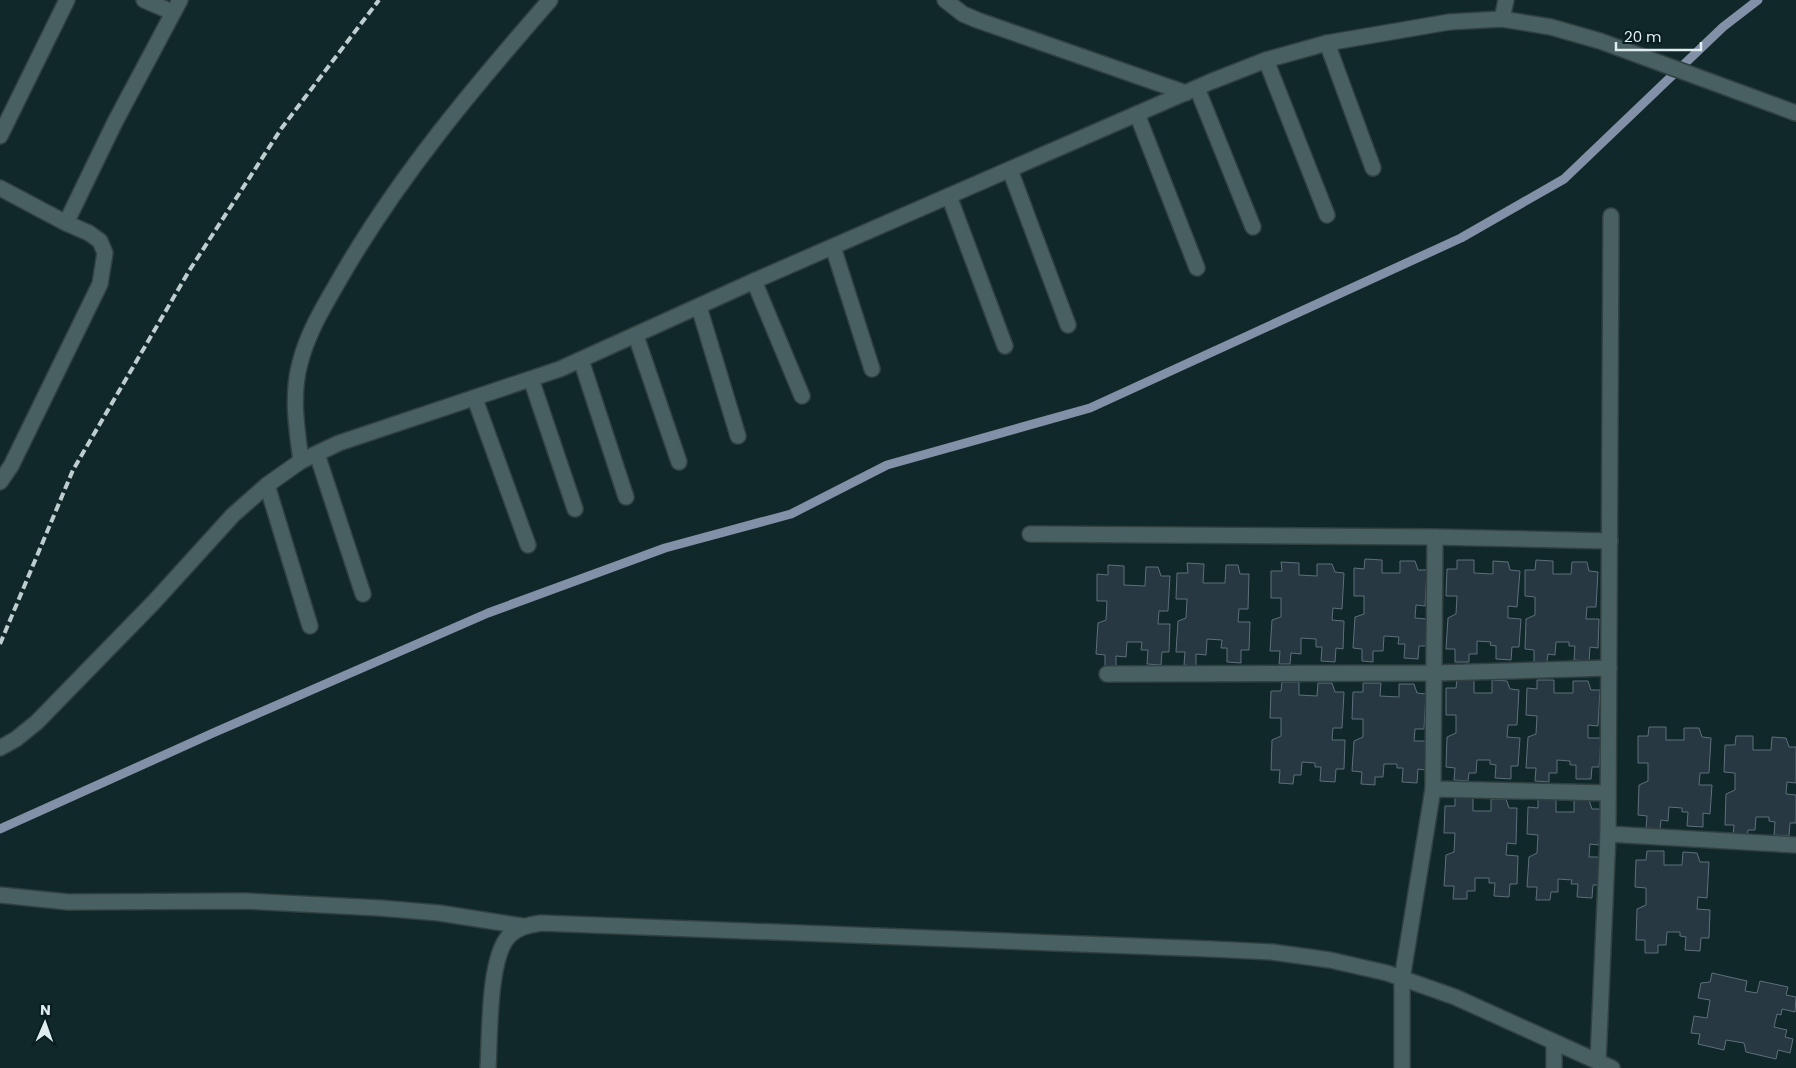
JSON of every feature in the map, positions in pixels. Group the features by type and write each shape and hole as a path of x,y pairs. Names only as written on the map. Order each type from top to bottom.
{"street":[{"path":"0,136 67,0"},
{"path":"66,223 115,122 176,6 144,0"},
{"path":"301,461 295,410 296,390 299,365 314,323 377,216 408,172 495,63 550,0"},
{"path":"945,0 963,14 977,20 1191,90 1253,227"},
{"path":"1502,19 1506,0"},
{"path":"0,748 16,739 37,722 154,602 233,514 267,484 301,461 339,443 475,399 581,360 754,281 1191,90 1266,60 1327,43 1449,22 1502,19 1551,27 1600,41 1796,113"},
{"path":"1327,43 1373,168"},
{"path":"1266,60 1326,215"},
{"path":"1137,114 1197,268"},
{"path":"1010,170 1068,325"},
{"path":"0,188 89,233 100,241 105,252 100,284 10,466 0,482"},
{"path":"949,196 1005,346"},
{"path":"1598,1061 1608,834 1612,216"},
{"path":"833,247 872,369"},
{"path":"754,281 802,396"},
{"path":"699,307 738,436"},
{"path":"636,336 678,462"},
{"path":"581,360 626,497"},
{"path":"531,379 575,510"},
{"path":"475,399 528,545"},
{"path":"316,454 363,594"},
{"path":"267,484 310,626"},
{"path":"1030,534 1435,537 1610,541"},
{"path":"1402,1068 1402,979 1433,789 1435,537"},
{"path":"1107,674 1435,673 1609,668"},
{"path":"1433,789 1608,793"},
{"path":"1608,834 1796,845"},
{"path":"0,895 68,902 246,902 380,908 439,913 522,926 541,923 726,929 1272,952 1330,960 1402,979 1455,997 1612,1068"},
{"path":"488,1068 492,1001 500,949 509,936 522,926"},
{"path":"1554,1042 1554,1068"}],"building":[{"path":"1365,559 1382,560 1382,573 1400,573 1400,561 1415,561 1418,570 1427,570 1425,606 1416,605 1415,618 1427,619 1426,646 1419,646 1418,659 1404,658 1405,644 1398,644 1399,637 1384,636 1383,651 1373,651 1373,662 1362,661 1362,649 1353,648 1355,617 1364,614 1364,596 1354,596 1354,568 1364,569"},
{"path":"1457,560 1474,560 1474,573 1493,574 1493,561 1508,562 1510,570 1520,571 1517,607 1508,606 1508,618 1521,619 1519,647 1512,647 1511,660 1496,659 1496,646 1490,645 1491,642 1477,641 1477,654 1469,654 1469,662 1455,662 1455,649 1446,649 1448,618 1456,614 1457,596 1446,596 1447,569 1457,569"},
{"path":"1536,560 1553,561 1553,574 1571,574 1572,562 1587,562 1589,571 1598,572 1596,607 1587,607 1586,619 1599,619 1598,648 1590,647 1589,661 1574,660 1575,646 1569,646 1569,642 1556,642 1555,655 1548,654 1547,662 1534,662 1534,650 1525,649 1526,619 1535,615 1535,597 1525,596 1525,570 1535,570"},
{"path":"1281,562 1299,563 1299,575 1317,576 1317,564 1332,564 1335,572 1344,573 1342,609 1333,608 1332,620 1344,621 1343,649 1336,648 1335,662 1321,661 1322,647 1316,647 1316,639 1301,638 1301,654 1291,653 1290,664 1279,664 1280,651 1270,651 1272,620 1281,617 1281,598 1271,598 1271,571 1282,571"},
{"path":"1187,563 1204,564 1203,583 1225,583 1226,565 1238,565 1240,574 1249,574 1248,609 1239,609 1238,622 1250,622 1249,650 1241,650 1241,663 1227,662 1227,648 1221,648 1222,640 1207,639 1206,655 1196,654 1196,666 1184,665 1185,652 1176,652 1178,621 1186,618 1187,599 1176,599 1177,573 1188,573"},
{"path":"1108,565 1124,566 1124,585 1145,586 1146,567 1158,567 1161,576 1170,576 1168,611 1159,611 1158,624 1170,624 1169,652 1162,652 1161,665 1147,664 1148,650 1141,650 1142,642 1127,642 1126,657 1116,656 1116,668 1105,667 1105,655 1096,654 1098,623 1106,620 1107,601 1097,601 1097,574 1108,575"},
{"path":"1457,679 1474,679 1474,693 1492,693 1492,680 1507,681 1510,689 1519,690 1517,725 1508,725 1507,737 1520,738 1518,766 1511,766 1511,779 1495,778 1496,765 1490,764 1490,760 1477,760 1476,773 1469,773 1468,781 1454,780 1455,768 1446,767 1447,737 1456,733 1456,715 1446,715 1446,688 1456,688"},
{"path":"1537,680 1554,680 1554,693 1573,693 1573,681 1588,681 1591,690 1600,690 1598,726 1588,725 1588,738 1601,738 1599,767 1592,767 1591,779 1576,779 1576,765 1570,765 1570,761 1557,760 1557,773 1549,773 1549,782 1535,781 1536,768 1526,768 1528,737 1536,734 1537,716 1526,715 1527,688 1537,689"},
{"path":"1282,682 1299,682 1299,695 1317,696 1318,683 1332,683 1335,692 1344,692 1342,728 1333,728 1332,740 1345,740 1344,769 1336,769 1335,782 1320,781 1321,767 1315,767 1315,763 1302,762 1301,775 1294,775 1293,784 1279,783 1280,770 1271,770 1272,740 1281,736 1281,718 1270,718 1271,691 1281,691"},
{"path":"1363,683 1381,683 1380,696 1399,697 1399,684 1414,684 1417,693 1426,694 1424,729 1415,729 1414,741 1427,741 1425,770 1418,769 1417,783 1402,782 1403,768 1397,768 1397,764 1384,764 1383,777 1375,777 1375,785 1361,784 1362,772 1352,771 1354,741 1363,737 1363,719 1352,719 1353,692 1363,692"},
{"path":"1649,727 1666,727 1666,740 1684,740 1684,728 1699,728 1702,737 1711,738 1709,773 1700,773 1699,785 1712,785 1710,814 1703,813 1703,827 1687,826 1688,812 1682,812 1682,808 1669,807 1668,821 1661,820 1660,829 1646,828 1647,816 1638,815 1639,785 1648,781 1648,763 1638,763 1638,736 1648,736"},
{"path":"1736,736 1753,736 1753,750 1771,750 1772,737 1786,738 1789,747 1796,747 1796,783 1787,782 1786,794 1796,795 1796,823 1790,823 1789,836 1774,835 1775,822 1769,821 1769,817 1756,817 1755,830 1748,830 1747,838 1733,838 1734,825 1725,825 1726,794 1735,790 1735,773 1724,772 1725,745 1735,745"},
{"path":"1455,797 1473,797 1473,811 1491,811 1491,799 1506,799 1509,808 1517,808 1516,844 1507,843 1506,855 1518,856 1517,884 1510,884 1509,897 1494,896 1495,883 1489,883 1489,878 1475,878 1475,891 1467,891 1467,899 1453,899 1454,886 1444,886 1446,855 1454,852 1455,833 1444,833 1445,806 1455,806"},
{"path":"1538,798 1556,798 1556,812 1574,812 1574,800 1589,800 1592,809 1601,809 1599,845 1590,844 1589,857 1602,857 1600,885 1593,885 1592,898 1577,897 1578,884 1571,884 1572,880 1558,879 1558,892 1551,892 1550,900 1536,900 1537,887 1527,887 1529,857 1537,853 1538,835 1527,834 1528,807 1538,808"},
{"path":"1647,851 1664,851 1664,865 1682,865 1683,852 1697,853 1700,862 1709,862 1707,898 1698,897 1697,909 1710,910 1709,938 1701,938 1700,951 1685,950 1686,937 1680,936 1680,932 1667,932 1666,945 1658,945 1658,953 1645,953 1645,940 1636,940 1637,909 1646,905 1646,888 1635,887 1636,860 1646,860"},
{"path":"1712,973 1747,981 1745,991 1757,993 1760,981 1788,987 1786,995 1796,997 1795,1012 1782,1009 1781,1015 1777,1014 1774,1027 1787,1030 1785,1037 1793,1039 1790,1053 1778,1050 1776,1059 1746,1052 1744,1043 1726,1040 1724,1050 1698,1044 1700,1034 1691,1033 1694,1016 1707,1018 1710,1000 1698,998 1701,983 1710,982"}],"waterway":[{"path":"0,829 213,733 488,613 665,548 791,514 887,465 1090,408 1461,238 1564,179 1723,27 1758,0"}],"railway":[{"path":"0,644 73,470 189,271 281,129 379,0"}]}
